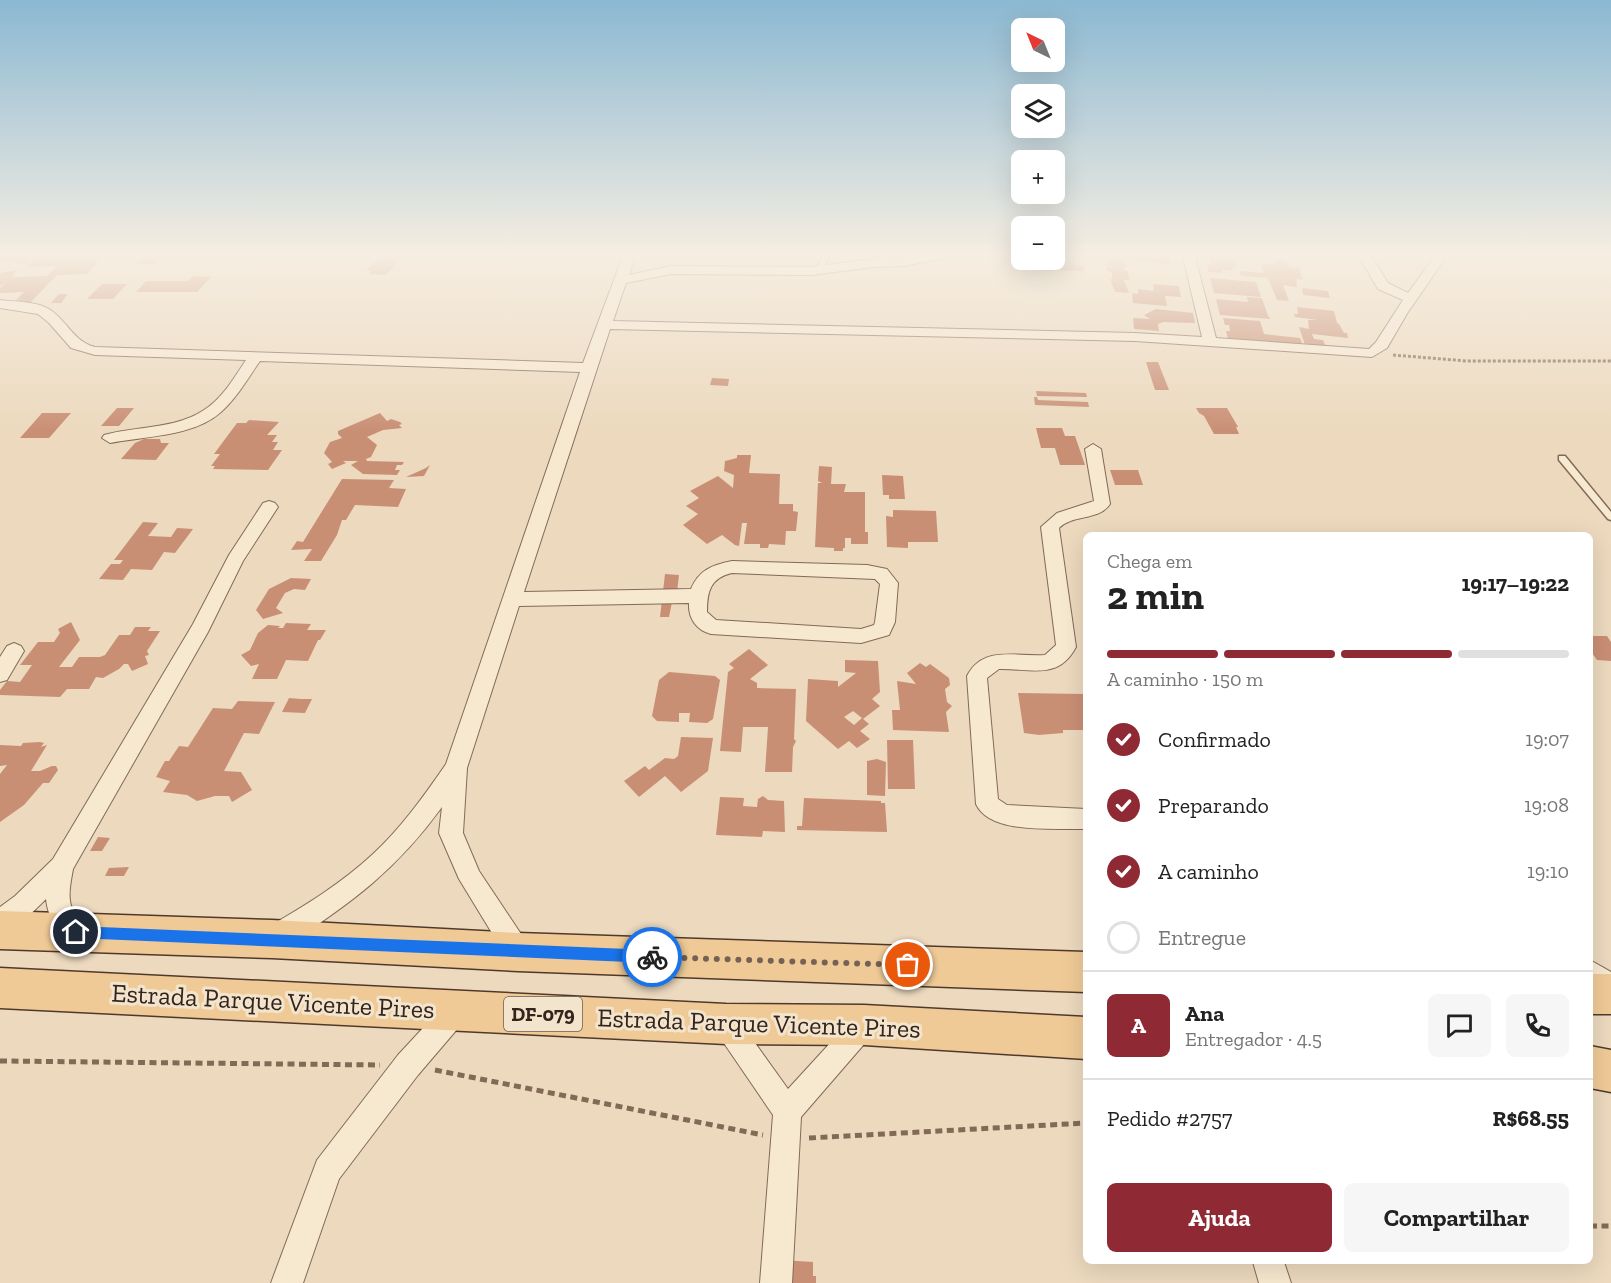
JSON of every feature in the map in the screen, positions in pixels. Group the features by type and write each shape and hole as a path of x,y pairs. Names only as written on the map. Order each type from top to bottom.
{"main road":[{"path":"0,930 272,939 518,952 1083,972"},
{"name":"Estrada Parque Vicente Pires","path":"3,991 458,1009 726,1024 864,1025 1083,1038"},
{"path":"1593,994 1611,994"},
{"path":"1593,1067 1611,1071"}],"street":[{"path":"45,313 72,344 95,351 589,368"},
{"path":"518,952 471,879 451,833 456,768 589,368 611,313"},
{"path":"1203,313 1210,343"},
{"path":"606,326 1122,337 1371,353 1382,345 1402,313"},
{"path":"110,438 188,423 206,417 215,410 256,357"},
{"path":"1083,819 1003,815 987,804 977,676 985,666 995,661 1045,663 1057,660 1066,648 1050,527 1064,514 1088,512 1102,504 1093,449"},
{"path":"0,922 24,904 61,867 201,627 236,559 269,507"},
{"path":"732,567 867,571 881,574 888,583 885,622 882,630 861,636 711,627 698,615 697,596 704,579 710,574 718,569 732,567"},
{"path":"511,598 697,596"},
{"path":"0,674 14,651"},
{"path":"272,939 318,911 363,878 385,858 422,817 456,768"},
{"path":"61,867 57,904 63,921 76,932"},
{"path":"1593,975 1611,987"},
{"path":"287,1283 327,1170 408,1065 458,1009"},
{"path":"726,1024 787,1125"},
{"path":"776,1283 787,1125 864,1025"},
{"path":"1270,1264 1275,1283"}],"lane":[{"path":"1562,458 1611,517"}],"path":[{"path":"1371,353 1467,361 1611,361"},
{"path":"0,1061 408,1065 787,1125 1083,1123"},
{"path":"1593,1226 1611,1226"}],"building":[{"path":"1148,313 1193,313 1195,323 1163,322 1158,324 1159,331 1134,329 1133,318 1150,319 1144,315"},
{"path":"1219,313 1267,313 1271,319 1220,315"},
{"path":"1334,313 1337,323 1344,333 1347,333 1348,338 1312,334 1314,339 1323,340 1327,349 1306,348 1299,327 1309,329 1308,320 1318,320 1295,317 1294,314"},
{"path":"1223,318 1260,321 1264,334 1300,338 1303,346 1228,339 1226,331 1230,331 1229,325 1225,325"},
{"path":"1146,362 1158,362 1169,390 1155,390"},
{"path":"712,378 729,379 728,386 710,385"},
{"path":"1036,391 1086,393 1087,397 1037,396"},
{"path":"1034,397 1038,400 1088,402 1089,407 1035,405"},
{"path":"117,408 134,408 119,426 101,426"},
{"path":"1196,408 1227,408 1238,427 1236,427 1239,434 1214,434 1204,416"},
{"path":"42,413 71,413 49,438 20,438"},
{"path":"380,413 387,421 391,419 400,422 402,424 399,425 402,428 383,430 367,437 377,445 371,457 366,459 367,461 404,462 402,465 397,465 395,470 400,470 397,475 363,474 351,465 358,461 343,461 346,463 332,469 328,464 332,462 324,453 330,442 342,438 338,431"},
{"path":"249,420 279,422 267,435 277,435 272,442 278,442 273,450 282,450 268,470 213,469 215,466 211,466 220,454 214,454 237,423 246,423"},
{"path":"1036,428 1062,428 1065,436 1075,436 1085,465 1060,465 1055,448 1041,448"},
{"path":"144,439 160,439 161,443 169,443 156,460 121,459 135,443"},
{"path":"737,455 751,455 749,473 780,474 779,504 793,504 793,511 798,512 796,531 786,531 785,545 769,544 768,548 760,548 760,544 744,544 747,523 742,523 739,546 722,535 707,544 683,525 698,514 686,506 699,498 690,491 718,476 733,488 734,475 724,471 725,461 737,458"},
{"path":"430,465 424,476 406,477 426,468"},
{"path":"819,466 832,467 831,484 846,484 844,492 865,492 865,532 868,532 868,544 851,544 851,538 845,538 843,551 815,547 818,483 822,483 818,481"},
{"path":"1110,470 1138,470 1143,485 1115,485"},
{"path":"882,475 903,476 905,499 889,499 889,495 883,495"},
{"path":"342,479 394,480 389,488 406,489 398,507 355,505 346,520 342,520 337,535 321,561 304,561 312,549 291,550 297,541 303,542"},
{"path":"893,510 936,511 938,542 908,542 908,548 887,547 886,516 893,517"},
{"path":"143,522 158,523 148,536 171,537 177,528 193,529 175,553 164,552 152,570 131,569 123,580 99,579 111,564 120,564 123,560 114,560"},
{"path":"665,574 679,575 677,592 674,592 669,617 660,617"},
{"path":"291,578 311,579 305,590 294,589 285,593 276,608 283,613 263,619 256,610 269,589"},
{"path":"71,622 80,640 59,667 72,667 79,657 105,655 119,635 130,635 135,627 151,627 148,631 160,631 147,651 149,655 145,656 148,664 132,671 128,664 124,664 103,678 96,677 89,689 67,689 60,697 0,695 0,690 7,681 20,682 32,665 20,665 38,642 54,642 60,633 58,629"},
{"path":"286,623 311,624 307,630 326,630 318,640 308,661 286,660 277,679 252,679 259,664 251,666 241,655 250,650 258,633 268,625 283,628"},
{"path":"1593,636 1607,636 1611,642 1611,661 1597,660 1593,654"},
{"path":"749,649 768,665 750,679 757,683 757,688 796,689 794,739 796,741 793,747 792,772 765,772 768,727 743,727 741,752 720,751 728,672 734,668 729,664"},
{"path":"845,660 878,661 880,692 872,699 880,706 863,719 869,724 860,731 870,739 857,748 849,741 838,749 806,721 808,679 838,681 838,687 856,673 845,672","holes":["853,711 862,718 854,725 844,717"]},
{"path":"920,663 926,667 930,664 949,678 950,685 945,689 947,702 952,706 946,712 949,732 893,730 892,710 900,710 897,681 916,684 907,673"},
{"path":"669,672 715,676 720,680 713,719 707,723 689,722 690,713 679,713 679,722 657,721 652,716 659,680"},
{"path":"1018,693 1083,694 1083,730 1063,730 1063,733 1039,735 1024,733"},
{"path":"289,698 312,699 305,713 282,712"},
{"path":"238,701 275,702 259,734 244,733 224,771 241,772 252,790 232,802 229,796 215,796 197,801 187,795 163,792 170,781 156,777 165,761 169,761 179,746 188,747 213,708 232,709"},
{"path":"681,737 713,738 708,771 681,792 665,776 639,797 624,781 645,766 649,770 665,758 674,759 678,756"},
{"path":"887,740 913,740 915,789 888,789"},
{"path":"23,743 44,743 41,747 47,745 31,771 40,771 52,766 56,766 58,770 49,783 43,783 24,805 0,822 0,774 7,765 0,766 0,745 21,746"},
{"path":"877,759 886,762 885,796 867,795 867,761"},
{"path":"763,796 768,800 784,801 785,832 763,831 762,837 716,835 720,797 744,798 743,806 757,807 758,799"},
{"path":"804,798 881,801 885,803 887,832 797,830 797,826 802,826"},
{"path":"98,837 110,838 102,851 90,851"},
{"path":"129,867 124,876 105,876 109,868"},
{"path":"782,1260 813,1262 813,1276 816,1276 816,1283 782,1283"}],"way so far":[{"path":"652,957 908,965"}],"route":[{"path":"76,932 652,957"}]}
